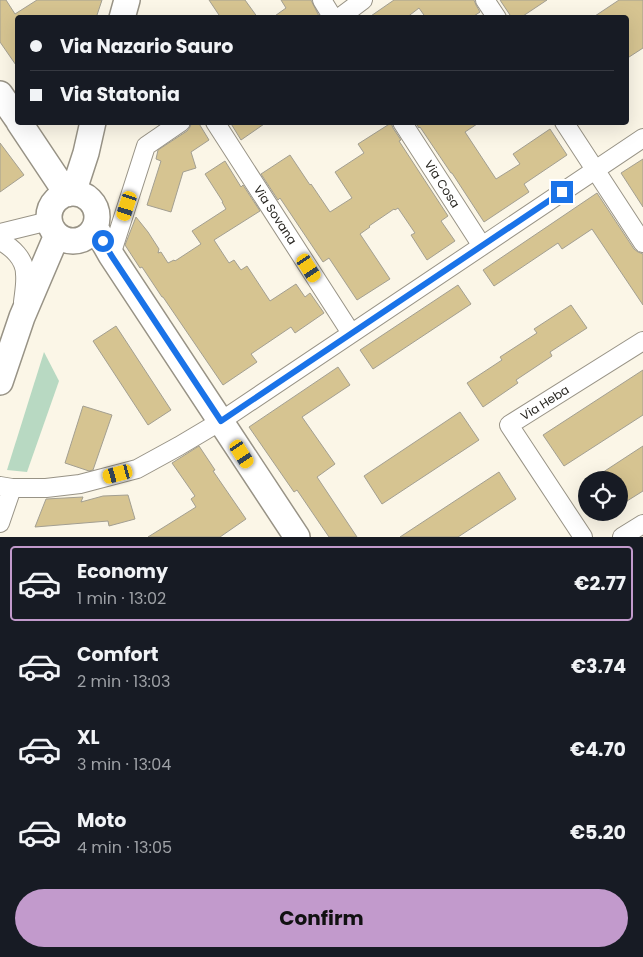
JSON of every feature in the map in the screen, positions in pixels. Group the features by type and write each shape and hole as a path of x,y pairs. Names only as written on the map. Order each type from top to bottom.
{"main road":[{"path":"123,15 127,0"},
{"path":"24,125 70,193"},
{"path":"70,193 86,153 92,125"},
{"path":"86,153 92,169 92,225 297,537"},
{"path":"22,317 52,270 70,256 92,225 94,204 90,199 70,193 56,200 49,215 53,228 64,239 71,241 79,240 92,225"},
{"path":"0,382 53,228"}],"street":[{"path":"322,0 331,15"},
{"path":"343,15 363,0"},
{"path":"485,0 495,15"},
{"path":"111,255 146,146 177,125"},
{"name":"Via Sovana","path":"217,125 351,334"},
{"name":"Via Cosa","path":"404,125 482,246"},
{"path":"566,125 643,244"},
{"path":"0,523 6,487 46,488 80,484 137,468 179,446 221,421 643,138"},
{"path":"0,233 53,228"},
{"path":"0,240 15,251 26,273 22,317"},
{"name":"Via Heba","path":"583,537 509,425 643,341"},
{"path":"622,537 643,524"}],"green space":[{"path":"44,352 59,381 27,472 7,470"}],"building":[{"path":"0,0 6,0 15,14 37,0 102,0 97,15 15,15 15,64 0,42"},
{"path":"209,0 245,0 256,15 219,15"},
{"path":"281,0 311,0 318,15 276,15 286,8"},
{"path":"394,0 474,0 480,12 476,15 424,15 419,8 410,15 372,15"},
{"path":"500,0 547,0 524,15 510,15"},
{"path":"619,0 643,0 643,48 629,57 629,15 596,15"},
{"path":"191,125 200,125 209,140 191,152 196,168 183,172 171,212 147,205 161,161 156,159 158,150"},
{"path":"232,125 263,125 241,140"},
{"path":"388,125 392,125 401,140 399,141 448,216 441,221 455,241 427,260 411,235 415,233 398,208 394,209 360,234 390,279 357,300 329,258 323,262 280,198 278,200 261,174 290,155 330,212 352,198 335,172 364,153 358,144"},
{"path":"417,125 476,125 465,132 496,179 520,164 513,154 550,129 567,155 524,184 529,192 484,222 452,173"},
{"path":"0,143 24,175 0,192"},
{"path":"643,159 643,207 621,173"},
{"path":"225,161 241,187 243,185 260,211 214,240 229,263 234,260 241,270 247,266 270,301 296,284 305,297 310,293 324,313 295,333 291,327 251,354 257,362 223,385 125,245 136,217 159,249 158,253 161,252 168,263 175,261 201,244 192,231 226,209 205,174"},
{"path":"597,193 634,249 643,254 643,305 592,229 562,249 558,243 494,286 483,270"},
{"path":"458,285 471,304 373,369 360,350"},
{"path":"571,305 587,328 550,352 552,356 516,380 518,383 483,407 467,383 502,360 500,357 537,333 534,329"},
{"path":"116,326 171,410 148,425 93,341"},
{"path":"338,367 350,385 302,417 335,464 317,477 357,537 329,537 297,490 294,492 249,427"},
{"path":"643,370 643,415 564,466 543,435"},
{"path":"83,406 112,415 93,470 89,471 65,463"},
{"path":"460,412 479,440 382,504 364,476"},
{"path":"199,446 215,470 213,471 246,519 220,537 148,537 196,507 191,499 195,496 172,463"},
{"path":"643,446 643,491 628,500 628,471 605,471"},
{"path":"499,472 516,499 458,537 400,537"},
{"path":"128,495 135,519 109,526 108,521 35,527 46,499 83,497 81,502 103,496"}],"route":[{"path":"103,241 221,421 562,192"}]}
